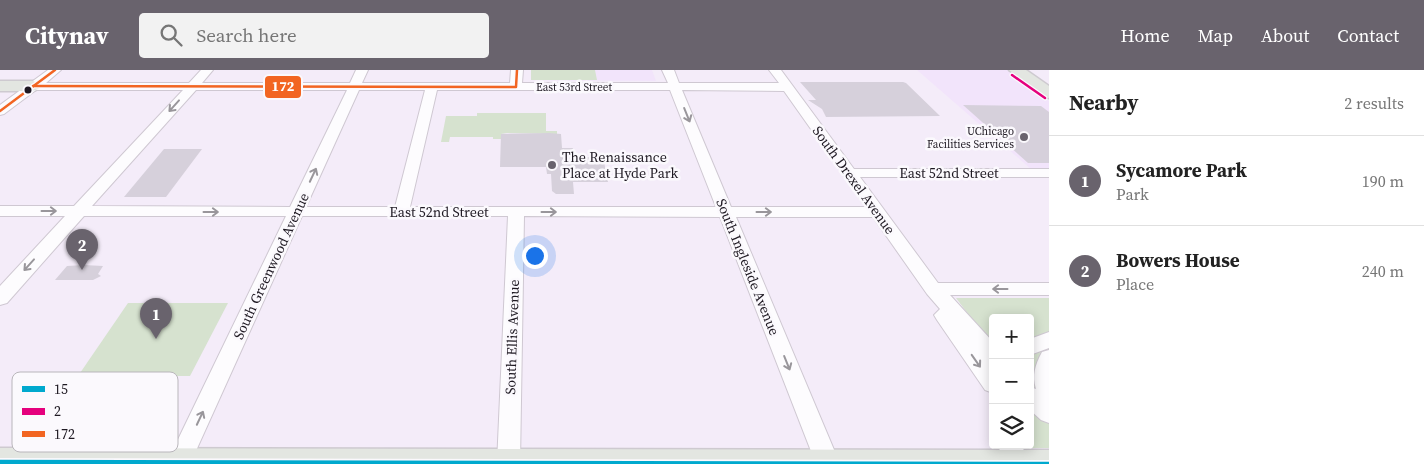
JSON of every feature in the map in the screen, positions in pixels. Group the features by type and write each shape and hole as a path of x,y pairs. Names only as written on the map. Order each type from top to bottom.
{"main road":[{"path":"1016,70 1049,93"},
{"name":"East 53rd Street","path":"0,86 33,86"},
{"path":"0,462 1049,464"}],"street":[{"path":"0,111 55,70"},
{"path":"0,298 207,70"},
{"name":"South Greenwood Avenue","path":"179,462 362,70"},
{"path":"516,88 517,70"},
{"name":"South Ingleside Avenue","path":"668,70 828,464"},
{"name":"South Drexel Avenue","path":"775,70 933,289 989,352"},
{"name":"East 53rd Street","path":"33,86 788,87"},
{"path":"401,212 432,87"},
{"name":"East 52nd Street","path":"849,173 1049,173"},
{"name":"East 52nd Street","path":"0,211 878,212"},
{"name":"South Ellis Avenue","path":"508,463 516,212"},
{"path":"933,289 1049,290"},
{"name":"South Drexel Avenue","path":"933,289 944,314 989,378"},
{"path":"1034,346 1049,340"},
{"path":"1049,358 1046,363 1041,392 1049,413"},
{"path":"1011,449 1013,464"}],"shaded area":[{"path":"531,70 652,70 656,81 531,80"},
{"path":"917,70 1007,70 1049,101 1049,170 1032,170"}],"green space":[{"path":"531,70 595,70 597,80 531,80"},
{"path":"477,113 546,113 546,131 557,131 557,134 507,133 501,134 501,139 493,139 493,137 450,137 449,142 441,142 446,116 477,116"},
{"path":"956,298 1049,298 1049,448 1034,448 1034,314 989,314 989,342"},
{"path":"128,303 228,303 190,376 178,376 178,372 81,372"}],"building":[{"path":"800,82 903,82 940,116 826,117 822,109 808,100 816,100"},
{"name":"UChicago Facilities Services","path":"963,105 1041,106 1049,112 1049,163 1028,163"},
{"name":"The Renaissance Place at Hyde Park","path":"501,134 561,134 562,148 573,148 574,157 603,157 608,182 573,182 574,194 556,194 552,191 551,174 547,174 546,167 500,167"},
{"path":"164,149 202,149 166,197 124,197"},
{"path":"67,266 103,266 98,274 101,276 93,280 55,280"}],"transit line":[{"name":"172","path":"0,111 55,70"},
{"name":"172","path":"33,86 516,87 517,70"},
{"name":"2","path":"1012,75 1045,98"},
{"name":"15","path":"0,462 1049,464"}],"place":[{"name":"UChicago Facilities Services","path":"1024,137"},
{"name":"The Renaissance Place at Hyde Park","path":"552,165"},
{"name":"Bowers House","path":"82,270"},
{"name":"Sycamore Park","path":"156,339"}]}
